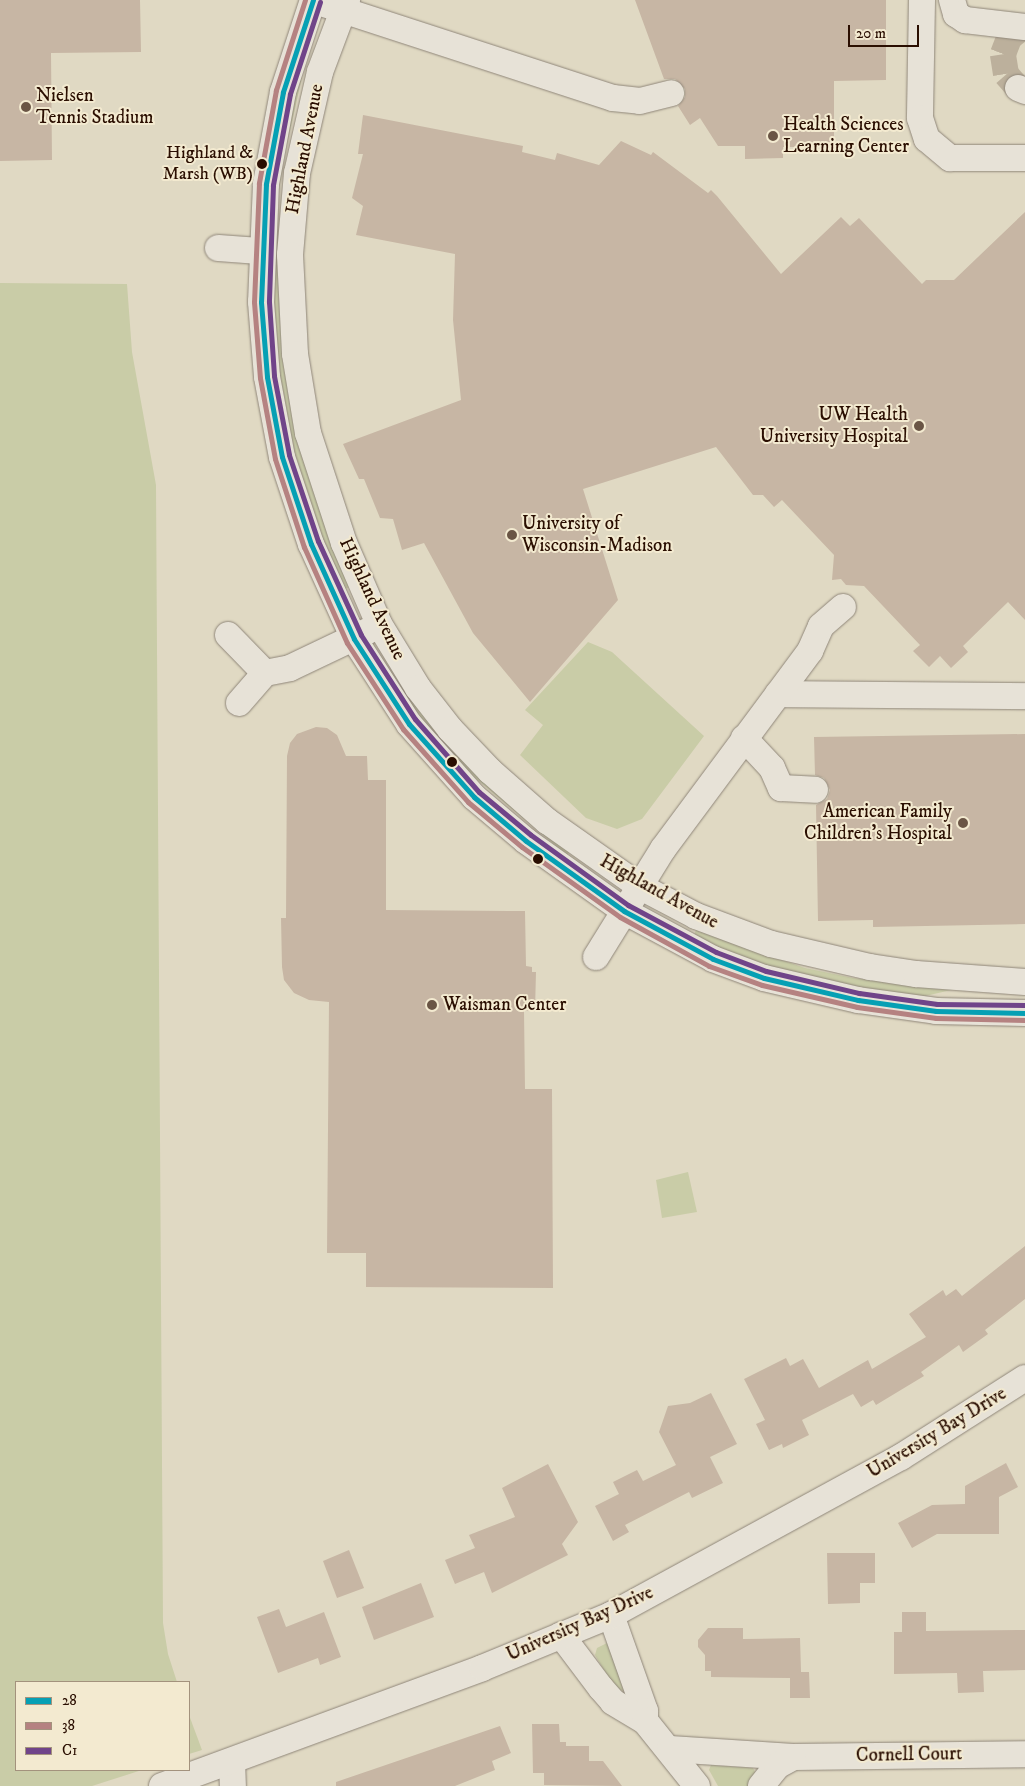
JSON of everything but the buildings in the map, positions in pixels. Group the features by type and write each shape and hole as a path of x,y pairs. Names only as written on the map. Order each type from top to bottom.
{"street":[{"path":"312,0 344,5 366,16 613,98 640,101 671,93"},
{"name":"Highland Avenue","path":"312,0 286,84 274,136 266,184 260,251 262,339 282,457 311,544 354,639 409,724 474,797 526,841 624,911 714,959 804,989 923,1010 1025,1013"},
{"path":"922,0 920,118 927,139 950,158 1025,158"},
{"path":"952,0 953,9 960,18 1025,27"},
{"name":"Highland Avenue","path":"344,5 320,72 297,172 290,255 292,321 299,387 318,472 344,544 379,624 418,688 450,729 490,771 547,821 639,886 724,928 813,955 916,974 1025,982"},
{"path":"984,22 1025,13"},
{"path":"218,248 260,251"},
{"path":"596,957 639,886 744,738 810,651 821,626 843,607"},
{"path":"239,703 265,673 290,668 354,639 379,624"},
{"path":"228,635 265,673"},
{"path":"778,694 1025,696"},
{"path":"744,738 772,768 781,788 815,790"},
{"name":"University Bay Drive","path":"162,1786 232,1773 611,1615 901,1457 1025,1378"},
{"path":"611,1615 645,1711 645,1721"},
{"path":"561,1636 613,1702 645,1721 697,1786"},
{"name":"Cornell Court","path":"670,1750 793,1757 1025,1754"},
{"path":"761,1786 777,1766 793,1757"}],"green space":[{"path":"297,75 302,77 282,167 275,228 284,305 352,586 340,591 303,500 272,355 271,212"},
{"path":"0,283 127,284 132,352 156,485 163,1623 168,1654 177,1681 15,1681 15,1771 139,1771 92,1786 0,1786"},
{"path":"588,642 612,652 704,736 642,819 617,829 586,818 520,755 543,725 525,710"},
{"path":"397,681 447,747 570,851 567,855 443,751 393,685"},
{"path":"696,930 805,968 853,978 951,990 917,998 880,993 768,967 693,938"},
{"path":"688,1172 697,1212 662,1218 656,1180"},
{"path":"607,1643 626,1689 624,1691 614,1688 595,1655 597,1648"},
{"path":"190,1718 202,1750 190,1754"},
{"path":"711,1765 753,1768 756,1774 750,1786 718,1786 709,1770"}],"tunnel":[{"path":"1018,88 1006,74 1003,54 1009,38 1025,25"}],"transit line":[{"name":"38","path":"305,0 276,90 259,183 254,302 260,378 275,459 304,547 347,643 403,729 468,802 522,847 620,917 709,966 762,985 857,1007 936,1018 1025,1020"},
{"name":"28","path":"313,0 283,92 266,184 261,302 267,377 282,457 311,544 354,639 409,724 474,797 526,841 624,911 713,959 764,978 858,1000 936,1011 1025,1013"},
{"name":"C1","path":"320,2 290,94 273,185 269,302 274,376 289,455 318,541 361,635 415,719 479,792 531,835 628,905 716,952 766,971 859,993 937,1004 1025,1005"}],"place":[{"name":"Nielsen Tennis Stadium","path":"26,107"},
{"name":"Health Sciences Learning Center","path":"773,136"},
{"name":"Highland & Marsh (WB)","path":"262,164"},
{"name":"UW Health University Hospital","path":"919,426"},
{"name":"University of Wisconsin-Madison","path":"512,535"},
{"name":"American Family Children's Hospital","path":"963,823"},
{"name":"Waisman Center","path":"432,1005"}]}
